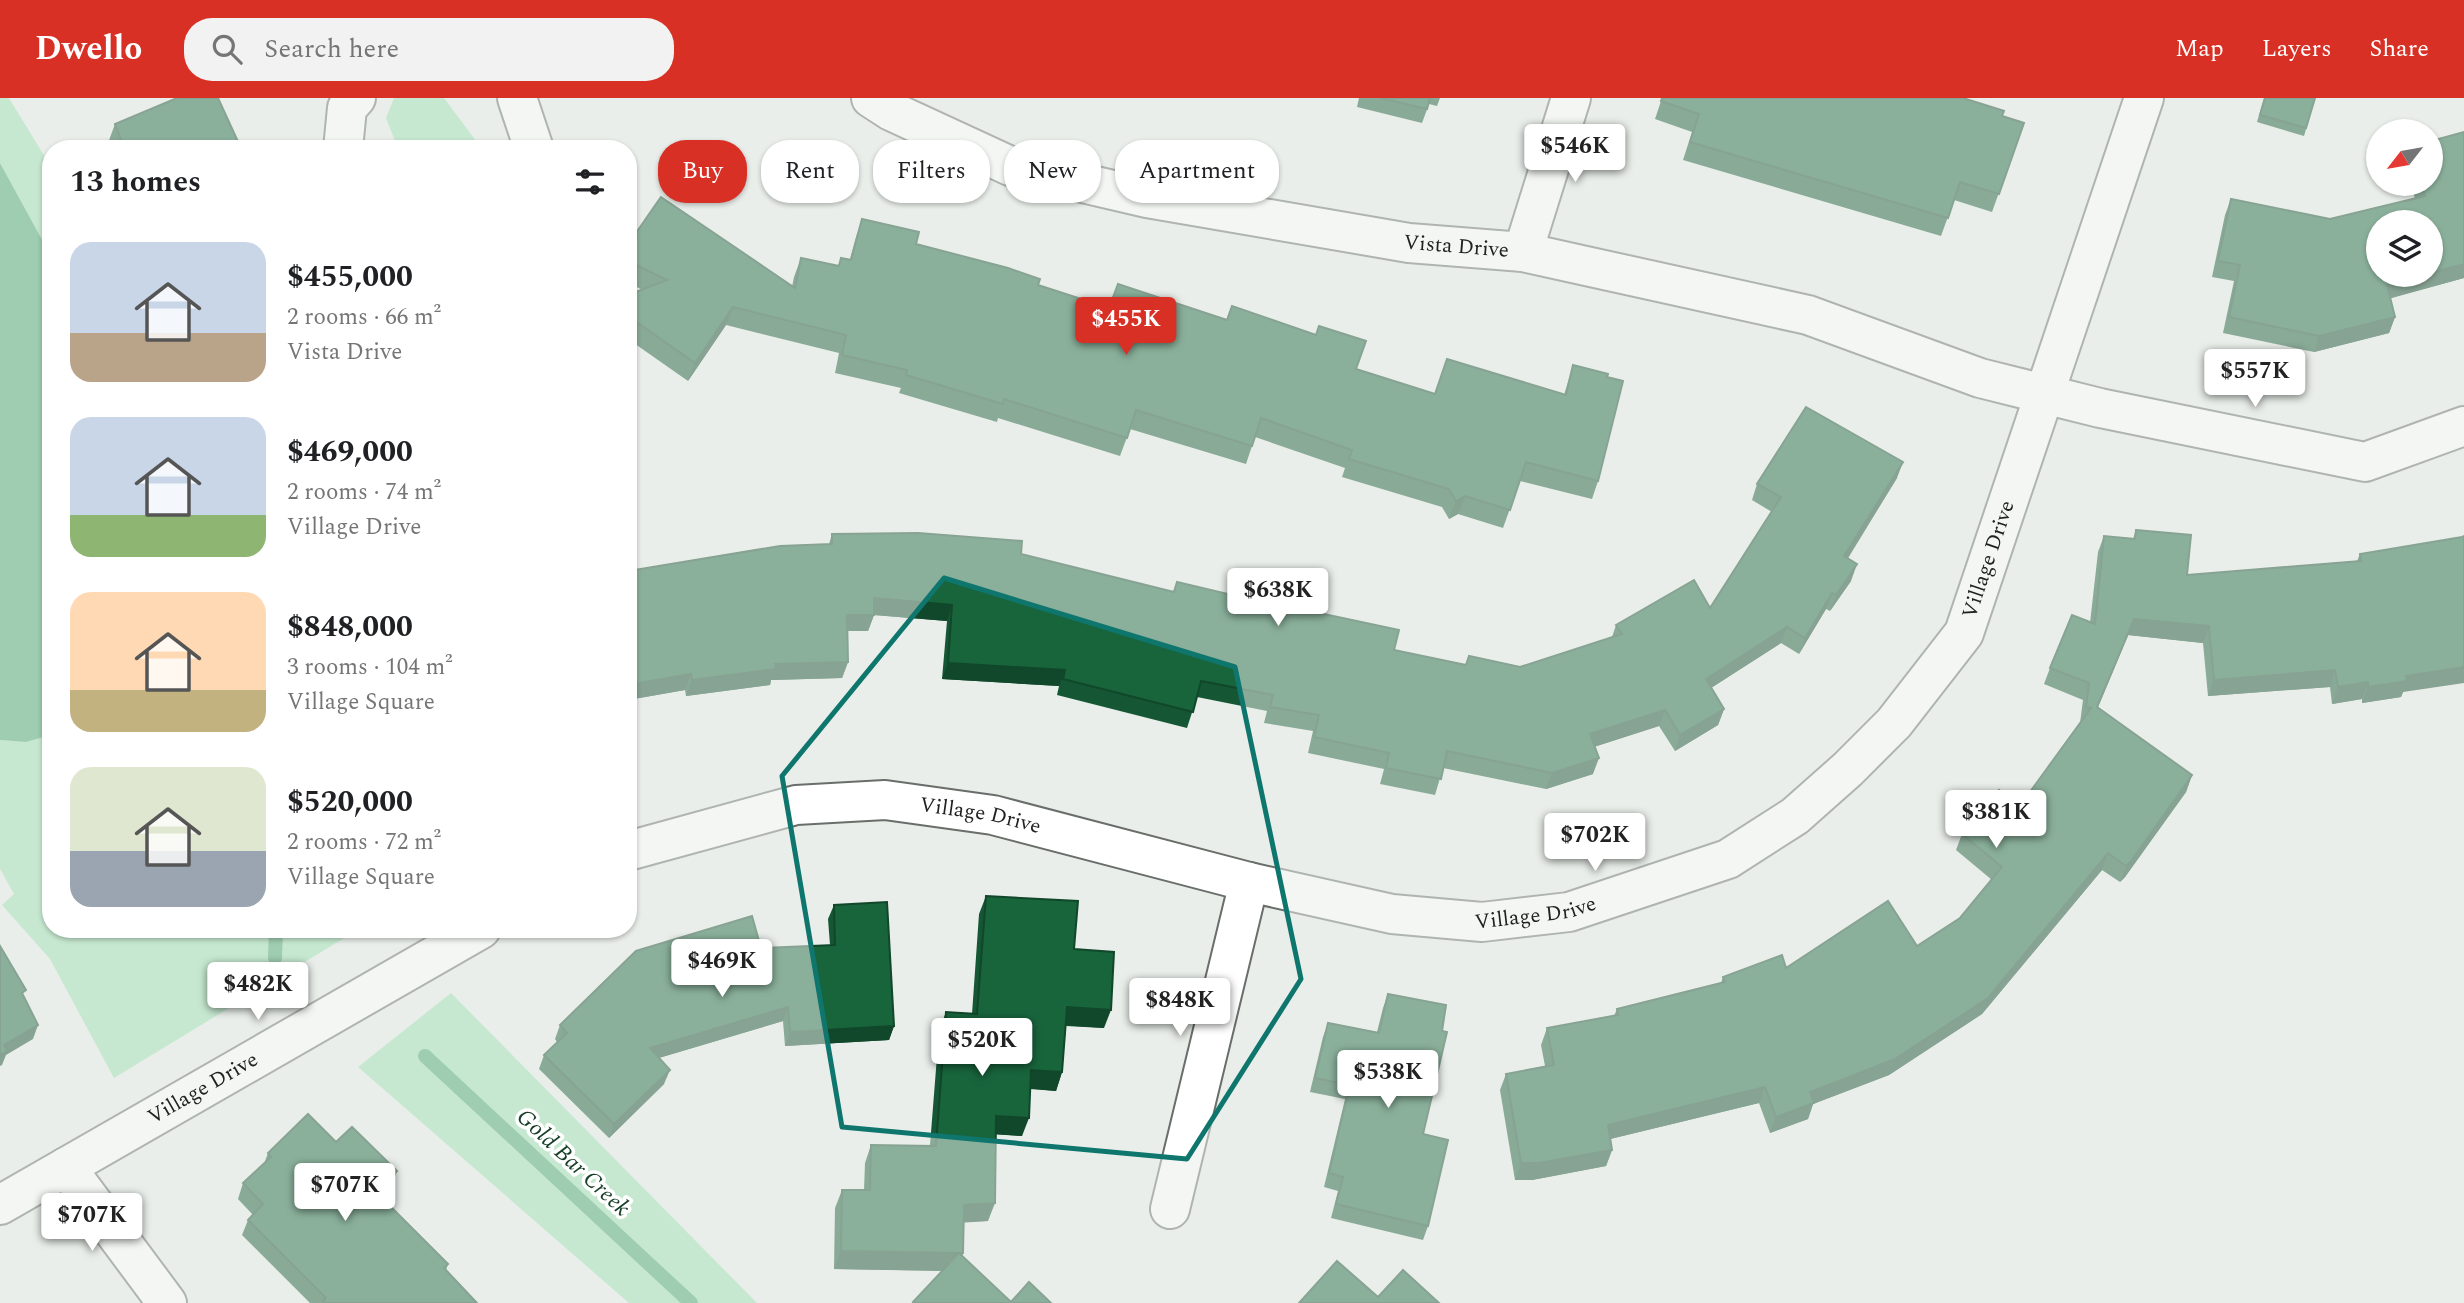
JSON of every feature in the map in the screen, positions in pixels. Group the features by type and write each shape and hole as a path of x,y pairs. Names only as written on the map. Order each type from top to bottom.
{"street":[{"path":"343,140 347,108 355,98"},
{"path":"517,98 531,140"},
{"name":"Vista Drive","path":"871,98 891,111 1010,166 1147,198 1409,243 1523,252 1808,315 1980,378 2045,397 2365,461 2464,426"},
{"path":"1523,252 1571,98"},
{"name":"Village Drive","path":"637,849 796,805 885,800 993,814 1249,882 1392,914 1482,922 1569,912 1728,859 1795,816 1848,769 1894,723 1964,633 2144,98"},
{"path":"1170,1209 1249,882"},
{"name":"Village Drive","path":"0,1205 465,938"},
{"path":"66,1167 167,1303"}],"highlighted area":[{"path":"944,578 1235,667 1301,979 1187,1159 842,1127 782,776"}],"shaded area":[{"path":"0,98 9,98 42,152 42,240 0,163"},
{"path":"394,98 444,98 475,140 395,140 386,118"},
{"path":"0,163 42,240 42,738 26,742 0,740"},
{"path":"42,738 42,938 344,938 114,1078 50,959 2,905 14,894 0,869 0,740 26,742"},
{"path":"451,993 757,1303 629,1303 358,1067"}],"building":[{"path":"177,98 218,98 237,140 121,140 115,124"},
{"path":"1381,98 1430,98 1427,109"},
{"path":"1662,98 1963,98 2004,111 2002,116 2024,123 1999,194 1960,182 1948,218 1690,142 1699,114 1661,101"},
{"path":"2265,98 2315,98 2306,128 2260,115"},
{"path":"2464,132 2464,264 2443,270 2443,210 2367,210 2425,196 2443,196 2443,138"},
{"path":"2231,199 2330,219 2366,210 2366,287 2388,287 2395,317 2319,336 2229,317 2240,265 2218,261"},
{"path":"658,201 670,203 795,288 801,258 839,266 841,258 851,260 862,219 919,232 916,244 1008,268 1040,279 1038,285 1109,308 1118,284 1227,320 1232,306 1316,335 1319,326 1366,341 1356,369 1435,394 1447,359 1566,395 1573,365 1623,381 1598,481 1526,462 1510,510 1465,496 1456,501 1449,489 1349,459 1352,450 1261,418 1252,446 1136,410 1127,438 1004,399 1003,404 906,375 907,370 842,355 846,335 733,307 695,363 637,322 637,292 667,280 637,265 637,232"},
{"path":"1806,407 1903,462 1844,556 1857,564 1836,595 1832,593 1805,638 1787,627 1706,679 1724,709 1680,735 1665,710 1590,734 1599,758 1552,773 1447,751 1441,779 1386,768 1389,753 1314,737 1319,715 1270,707 1273,695 1201,681 1193,712 1063,679 1065,670 948,663 952,605 874,598 874,615 847,615 848,662 775,664 776,669 692,680 691,674 637,683 637,570 780,546 832,544 832,534 918,533 1022,541 1021,554 1174,592 1177,582 1291,609 1399,630 1394,650 1466,665 1469,656 1520,667 1622,634 1616,625 1694,580 1710,608 1781,497 1757,484"},
{"path":"2136,530 2191,535 2187,575 2361,561 2360,554 2464,536 2464,667 2406,676 2407,681 2368,687 2368,682 2338,687 2335,670 2214,680 2209,626 2134,619 2097,707 2192,775 2131,861 2126,866 2108,853 1988,998 1895,1059 1810,1092 1814,1103 1776,1117 1765,1087 1608,1125 1612,1150 1538,1163 1521,1163 1506,1074 1554,1065 1547,1028 1618,1015 1617,1009 1725,982 1723,977 1782,955 1786,968 1888,901 1917,946 1960,918 2002,867 1962,834 1999,790 2019,807 2091,708 2086,707 2089,683 2050,668 2072,615 2095,624 2104,536 2135,539"},
{"path":"986,896 1078,901 1074,949 1114,952 1111,1010 1067,1007 1062,1072 1031,1070 1029,1118 996,1116 995,1203 964,1205 963,1253 841,1251 842,1190 870,1190 871,1145 936,1146 946,1012 977,1014"},
{"path":"887,902 894,1026 790,1032 788,1007 650,1048 670,1070 614,1124 544,1055 567,1033 560,1025 636,951 752,916 761,948 835,945 834,905"},
{"path":"0,946 26,990 22,993 38,1025 4,1045 7,1051 0,1055"},
{"path":"1388,994 1446,1005 1442,1031 1447,1032 1423,1134 1448,1140 1428,1226 1336,1204 1343,1177 1329,1173 1350,1085 1315,1078 1328,1023 1379,1033"},
{"path":"308,1114 336,1142 352,1127 397,1171 376,1192 448,1264 444,1268 477,1303 325,1303 323,1301 326,1298 248,1220 263,1204 243,1183 271,1157 268,1153"},
{"path":"959,1253 1011,1302 1029,1282 1051,1303 914,1303"},
{"path":"1337,1261 1378,1297 1403,1270 1439,1303 1299,1303"}],"waterway":[{"name":"Gold Bar Creek","path":"275,958 276,938"},
{"name":"Gold Bar Creek","path":"425,1056 691,1303"}]}
